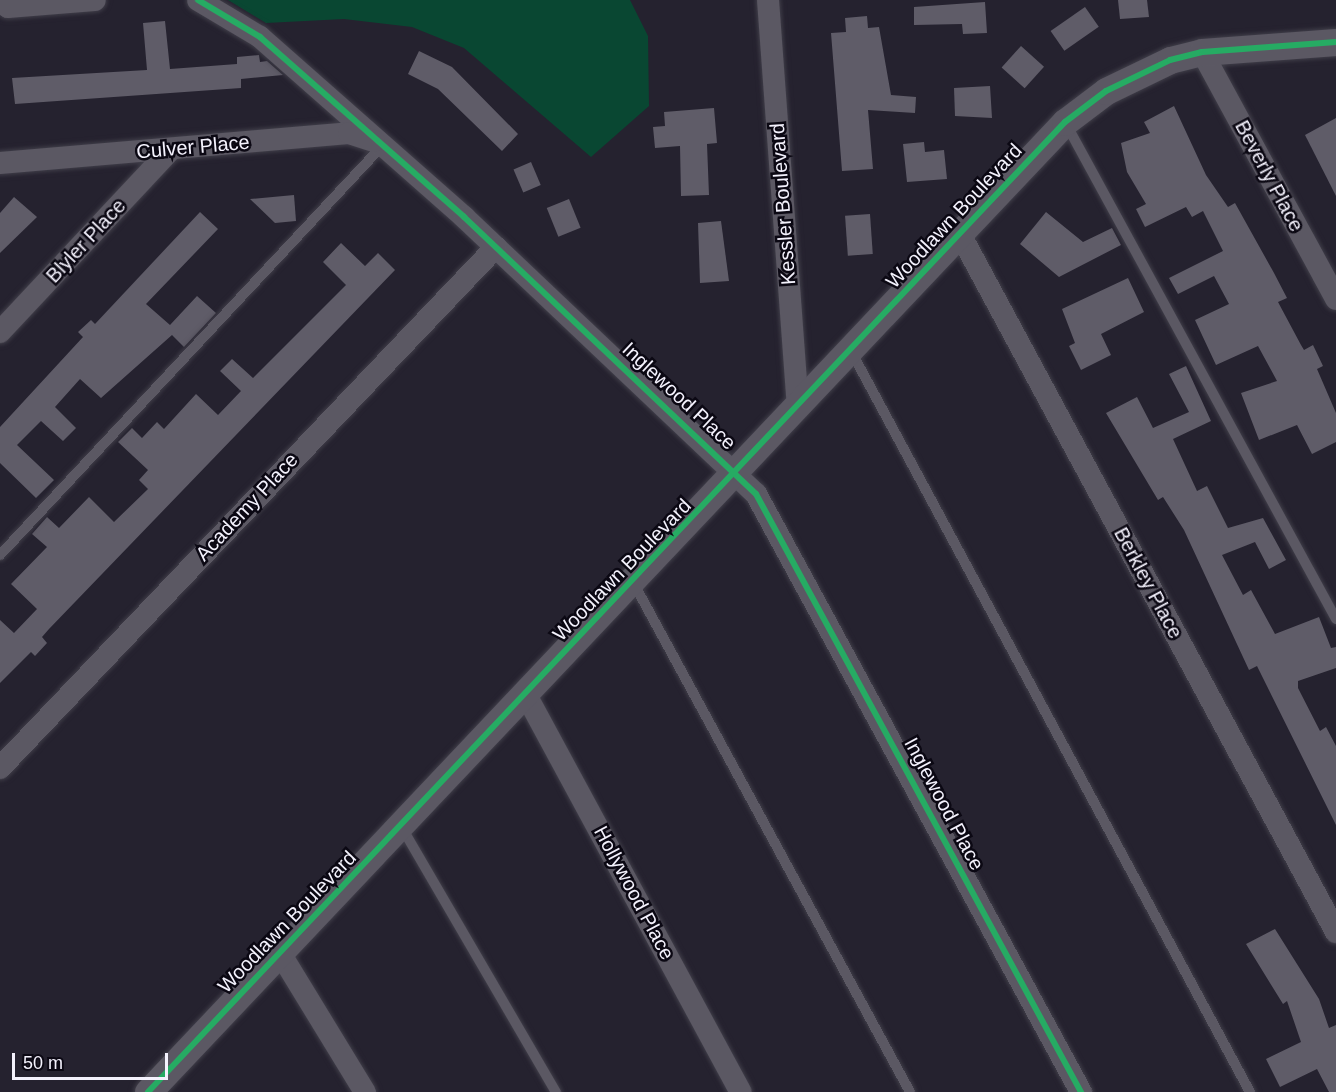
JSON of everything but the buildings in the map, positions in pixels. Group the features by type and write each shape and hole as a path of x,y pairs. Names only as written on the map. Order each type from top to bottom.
{"street":[{"path":"5,5 95,0"},
{"name":"Inglewood Place","path":"198,0 260,37 383,145 496,247 737,473 756,494 1081,1092"},
{"name":"Kessler Boulevard","path":"768,0 798,408"},
{"name":"Woodlawn Boulevard","path":"151,1091 737,473 1065,122 1134,75 1202,52 1336,42"},
{"name":"Beverly Place","path":"1202,52 1336,299"},
{"name":"Culver Place","path":"0,163 349,133 383,145"},
{"name":"Blyler Place","path":"0,332 171,149"},
{"name":"Berkley Place","path":"960,234 1336,932"},
{"name":"Academy Place","path":"0,768 496,247"},
{"name":"Hollywood Place","path":"526,695 741,1092"},
{"path":"280,953 365,1092"}],"lane":[{"path":"1065,122 1336,619"},
{"path":"0,555 383,145"},
{"path":"851,351 1250,1092"},
{"path":"633,582 909,1092"},
{"path":"401,826 556,1092"}],"green space":[{"path":"228,0 630,0 648,36 649,106 591,157 464,48 412,27 344,19 266,23"}],"cycle path":[{"path":"198,0 260,37 464,217 756,494 1081,1092"},
{"path":"148,1092 1065,122 1106,91 1170,60 1202,52 1336,42"}]}
